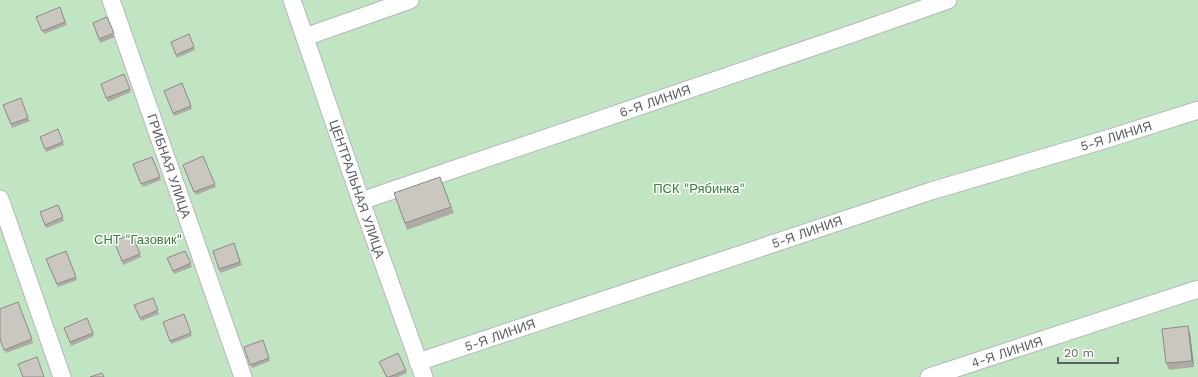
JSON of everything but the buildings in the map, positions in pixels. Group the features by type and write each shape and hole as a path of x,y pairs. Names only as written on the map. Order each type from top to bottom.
{"street":[{"name":"ГРИБНАЯ УЛИЦА","path":"111,0 243,377"},
{"name":"ЦЕНТРАЛЬНАЯ УЛИЦА","path":"292,0 421,370"},
{"path":"305,37 410,0"},
{"name":"6-Я ЛИНИЯ","path":"361,201 948,0"},
{"name":"5-Я ЛИНИЯ","path":"421,370 931,191 1107,139 1198,110"},
{"path":"0,198 62,377"},
{"name":"4-Я ЛИНИЯ","path":"929,377 1198,289"}],"green space":[{"name":"ПСК \"Рябинка\"","path":"0,0 1198,0 1198,377 0,377"}],"park label":[{"name":"СНТ \"Газовик\"","path":"138,239"}]}
